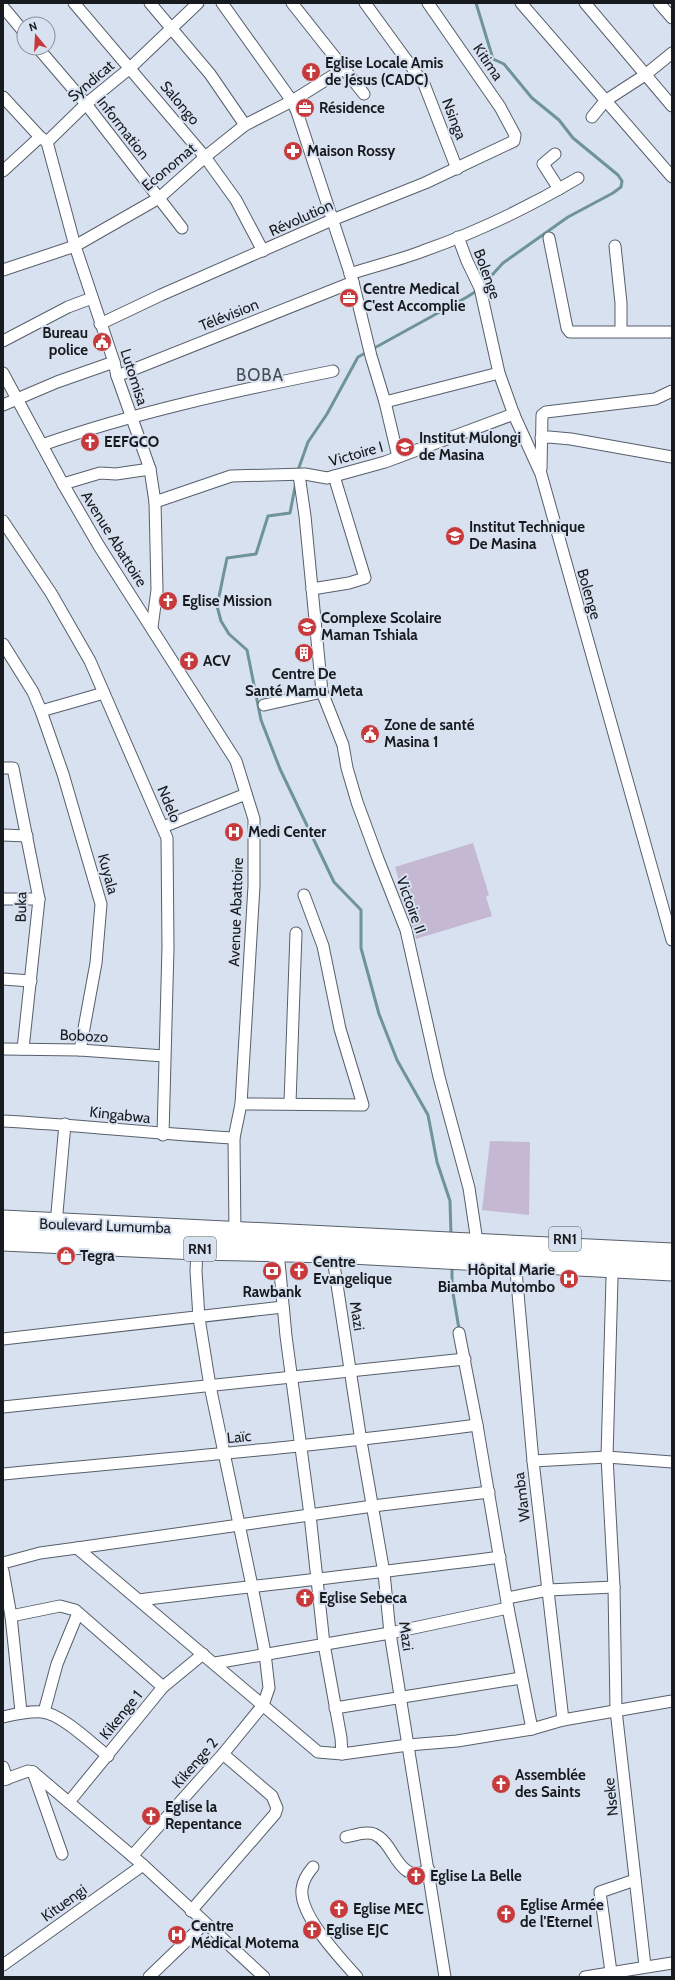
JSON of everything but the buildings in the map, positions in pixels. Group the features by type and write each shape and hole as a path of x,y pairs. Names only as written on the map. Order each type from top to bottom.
{"highway":[{"name":"Boulevard Lumumba","path":"3,1221 56,1224 235,1241 398,1249"},
{"name":"Boulevard Lumumba","path":"3,1240 197,1249 235,1241 278,1251 332,1252 398,1249"},
{"name":"RN1","path":"450,1248 672,1246"},
{"path":"398,1249 450,1248 672,1254"},
{"path":"450,1248 672,1270"},
{"path":"450,1248 516,1271 672,1281"}],"street":[{"name":"Salongo","path":"74,3 205,157 236,200 264,251"},
{"path":"150,3 210,74 245,125"},
{"name":"Syndicat","path":"3,170 44,139 130,68 171,27 198,3"},
{"path":"222,3 292,101 310,149 351,278 367,342 385,402 398,457"},
{"path":"292,3 364,94"},
{"name":"Nsinga","path":"366,3 424,84 457,168"},
{"name":"Kitima","path":"428,3 500,107 515,134 514,141"},
{"path":"521,3 672,177"},
{"path":"585,3 672,106"},
{"path":"659,3 672,18"},
{"path":"3,8 16,23"},
{"path":"592,117 605,101 645,75 672,53"},
{"name":"Information","path":"45,56 86,104 182,228"},
{"name":"Economat","path":"3,270 75,246 159,198 205,157 245,125 292,101 344,68"},
{"path":"3,97 44,139"},
{"name":"Lutomisa","path":"44,139 75,246 100,324 150,469 155,502 157,590 152,627"},
{"name":"Révolution","path":"100,324 161,295 332,220 457,168 514,141"},
{"path":"554,154 543,164 559,190"},
{"name":"Télévision","path":"117,376 351,278 372,266 422,252 514,214 578,178"},
{"name":"Bolenge","path":"458,237 467,261 480,288 499,373 514,414 541,474 672,940"},
{"path":"549,238 567,328 570,332 621,330 672,332"},
{"path":"615,246 621,303 621,330"},
{"path":"3,341 68,307 92,298"},
{"path":"3,406 57,382 114,362"},
{"path":"42,445 83,430 131,417 333,371"},
{"name":"Avenue Abattoire","path":"3,373 62,484 235,759 254,819 254,886 241,1104 234,1138 235,1241"},
{"path":"385,402 499,373"},
{"path":"541,474 542,415 546,412 655,399 672,391"},
{"name":"Victoire I","path":"155,502 231,476 299,475 327,478 398,457 514,414"},
{"path":"541,438 549,437 571,439 672,457"},
{"path":"62,484 100,473 116,474 150,469"},
{"name":"Victoire II","path":"299,475 322,692 340,737 357,802 406,930 439,1076 470,1188 450,1248"},
{"path":"312,590 349,583 365,578 334,476"},
{"name":"Ndelo","path":"3,521 51,593 90,661 167,838 168,947 163,1135"},
{"name":"Kuyala","path":"3,644 33,692 41,711 63,774 101,904 96,963 80,1050"},
{"path":"264,705 322,692"},
{"path":"41,711 104,693"},
{"name":"Buka","path":"8,768 27,836 39,899 23,1049"},
{"path":"163,827 246,794"},
{"path":"3,835 27,836"},
{"path":"241,1104 290,1103 363,1105 340,1029 323,946 304,894"},
{"path":"3,899 39,899"},
{"path":"290,1103 296,933"},
{"path":"3,979 31,981"},
{"name":"Bobozo","path":"3,1049 80,1050 164,1056"},
{"name":"Kingabwa","path":"3,1121 65,1124 163,1135 234,1138"},
{"path":"56,1224 65,1124"},
{"path":"197,1249 196,1271 199,1318 210,1386 265,1653 269,1688 263,1705"},
{"path":"278,1251 283,1307 310,1515 324,1644 342,1754"},
{"name":"Mazi","path":"332,1252 361,1441 384,1573 390,1632 445,1977"},
{"name":"Wamba","path":"516,1271 533,1460 563,1720"},
{"path":"612,1278 607,1457 614,1587 616,1710"},
{"path":"3,1339 199,1318 283,1307"},
{"path":"458,1333 465,1359 521,1678 532,1729"},
{"path":"3,1407 465,1359"},
{"name":"Laïc","path":"3,1474 224,1454 301,1445 361,1441 477,1425"},
{"path":"533,1460 607,1457 672,1462"},
{"path":"3,1563 40,1553 373,1506 489,1492"},
{"path":"77,1548 215,1663 318,1752 342,1754 408,1745 457,1741 532,1729 563,1720 672,1701"},
{"path":"140,1600 252,1586 384,1573 500,1557"},
{"path":"3,1571 11,1616 21,1712"},
{"path":"215,1663 390,1632 508,1603 548,1590 614,1587"},
{"path":"11,1616 60,1606 75,1610 163,1687"},
{"path":"44,1712 57,1664 78,1614"},
{"name":"Kikenge 1","path":"69,1802 163,1687 203,1654"},
{"path":"335,1708 521,1678"},
{"name":"Kikenge 2","path":"132,1856 223,1754 263,1705"},
{"name":"Nseke","path":"616,1710 645,1966"},
{"path":"3,1717 21,1712 44,1712 57,1716 108,1756"},
{"path":"191,1911 275,1814 277,1808 272,1796 223,1754"},
{"path":"3,1767 5,1779 28,1771 33,1772 143,1865 264,1977"},
{"path":"33,1772 62,1854"},
{"path":"346,1837 373,1834 380,1838 396,1860 410,1873 421,1874 429,1870"},
{"name":"Kituengi","path":"3,1965 143,1865"},
{"path":"313,1867 306,1876 302,1890 309,1915 328,1944 357,1977"},
{"path":"611,1972 600,1892 635,1880"},
{"path":"149,1977 205,1923"},
{"path":"586,1977 645,1966 672,1963"}],"shaded area":[{"path":"473,843 489,895 486,897 492,916 416,939 395,867"},
{"path":"490,1141 530,1142 529,1215 482,1210"}],"waterway":[{"path":"476,3 493,59 504,64 532,98 559,120 573,138 618,175 622,181 621,187 613,193 568,217 503,263 482,286"},
{"path":"297,473 308,442 327,414 358,357 478,290"},
{"path":"296,482 290,513 268,516 256,554 227,558 217,606 221,621 229,634 247,650 261,720 280,769 334,882 361,910 361,948 379,1014 397,1060 428,1115 437,1162 450,1201 451,1235"},
{"path":"452,1265 452,1287 459,1329"}],"place":[{"name":"Eglise Locale Amis de Jésus (CADC)","path":"311,72"},
{"name":"Résidence","path":"305,108"},
{"name":"Maison Rossy","path":"293,151"},
{"name":"Centre Medical C'est Accomplie","path":"349,298"},
{"name":"Bureau police","path":"102,342"},
{"name":"EEFGCO","path":"90,442"},
{"name":"Institut Mulongi de Masina","path":"405,447"},
{"name":"Institut Technique De Masina","path":"455,536"},
{"name":"Eglise Mission","path":"168,601"},
{"name":"Complexe Scolaire Maman Tshiala","path":"307,627"},
{"name":"Centre De Santé Mamu Meta","path":"304,653"},
{"name":"ACV","path":"189,661"},
{"name":"Zone de santé Masina 1","path":"370,734"},
{"name":"Medi Center","path":"234,832"},
{"name":"Tegra","path":"66,1256"},
{"name":"Rawbank","path":"272,1271"},
{"name":"Centre Evangelique","path":"299,1271"},
{"name":"Hôpital Marie Biamba Mutombo","path":"569,1279"},
{"name":"Eglise Sebeca","path":"305,1598"},
{"name":"Assemblée des Saints","path":"501,1784"},
{"name":"Eglise la Repentance","path":"151,1816"},
{"name":"Eglise La Belle","path":"416,1876"},
{"name":"Eglise MEC","path":"339,1909"},
{"name":"Eglise Armée de l'Eternel","path":"506,1914"},
{"name":"Eglise EJC","path":"312,1930"},
{"name":"Centre Médical Motema","path":"177,1935"}],"district":[{"name":"BOBA","path":"260,375"}]}
